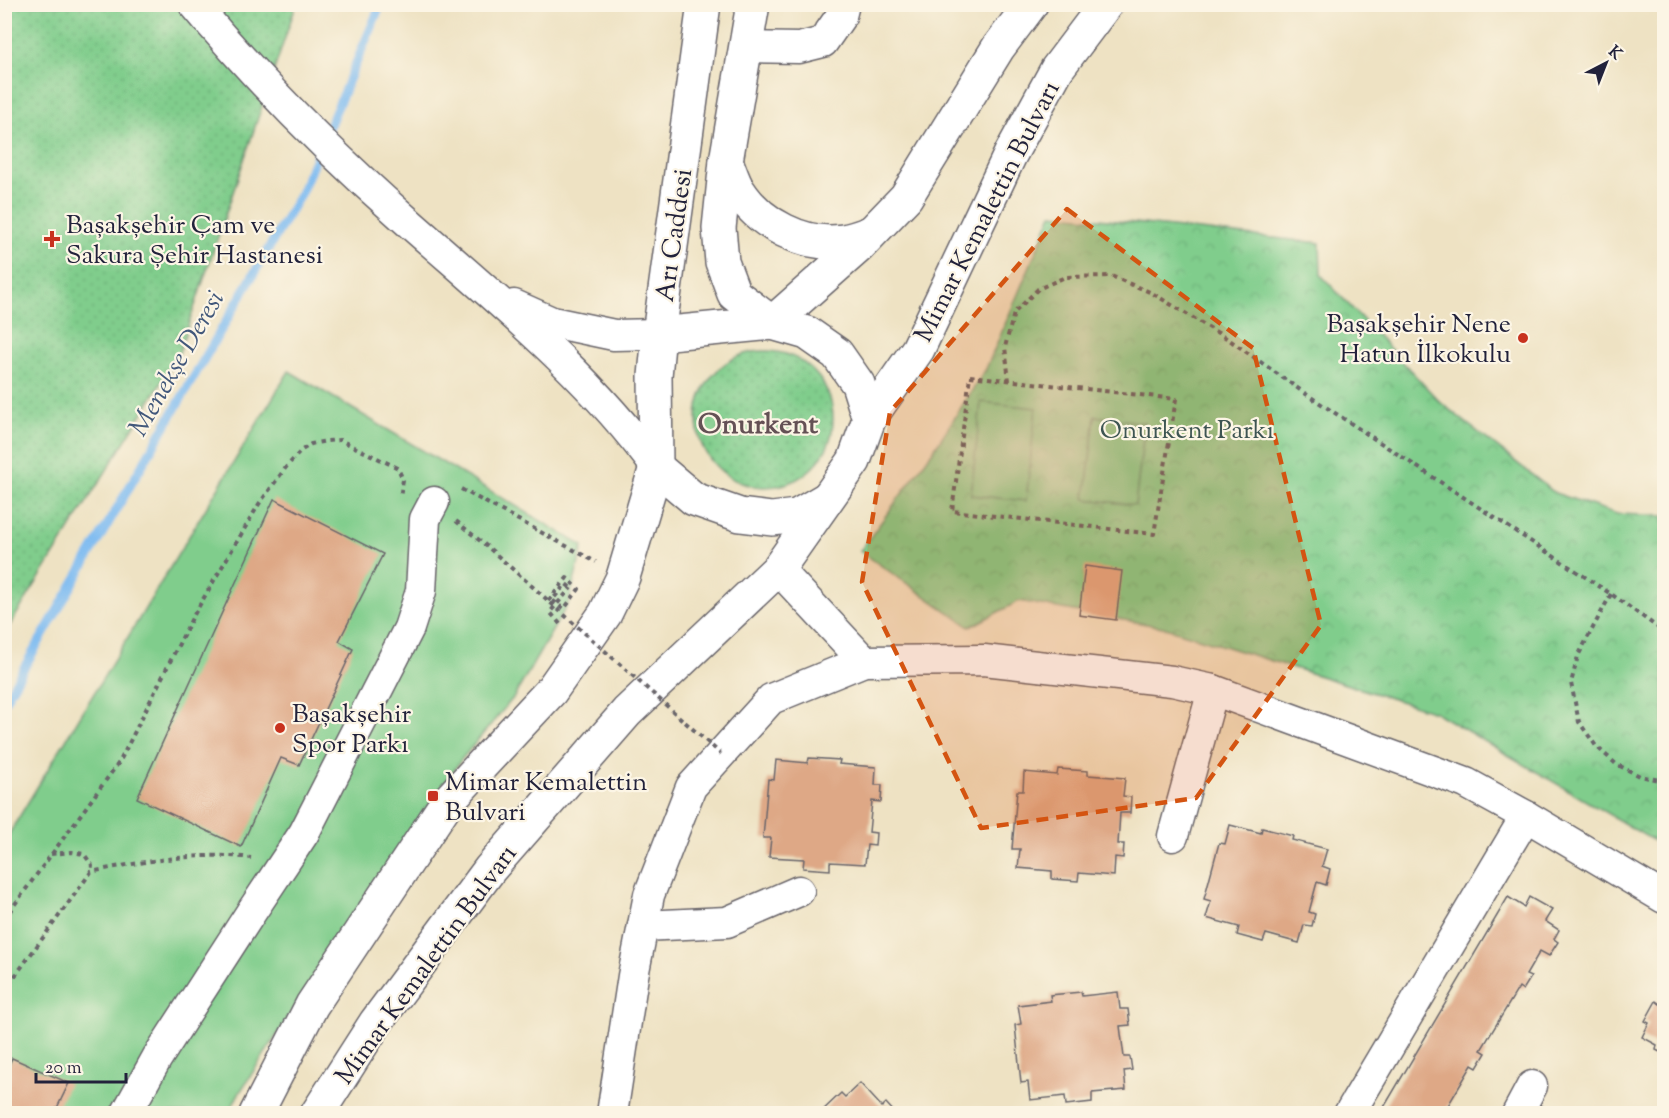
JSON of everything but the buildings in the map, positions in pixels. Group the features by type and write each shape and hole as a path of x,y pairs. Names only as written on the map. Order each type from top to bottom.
{"main road":[{"name":"Arı Caddesi","path":"656,467 656,376 659,334 704,4"},
{"name":"Arı Caddesi","path":"753,4 726,161 719,228 722,262 734,294 772,323"},
{"path":"772,323 870,233 906,196 998,48 1030,4"},
{"name":"Mimar Kemalettin Bulvarı","path":"869,419 918,349 1010,154 1057,69 1106,4"},
{"path":"726,161 738,191 760,215 789,234 814,241 843,242 870,233"},
{"path":"256,1113 312,1005 447,802 551,691 605,614 623,577 656,467 694,499 740,515 772,519 797,516 828,499 854,461 869,419 858,384 837,354 807,333 772,323 659,334"},
{"name":"Mimar Kemalettin Bulvarı","path":"317,1113 376,1022 490,869 627,712 778,569 828,499"}],"street":[{"path":"194,4 297,119 406,220 498,298 603,402 635,438 656,467"},
{"path":"747,47 799,48 823,42 841,16 844,4"},
{"path":"498,298 552,322 614,335 659,334"},
{"path":"126,1113 157,1058 304,833 404,638 417,607 421,591 425,519 445,494"},
{"path":"778,569 864,661"},
{"path":"612,1113 633,976 649,895 691,787 771,699 864,661 984,660 1172,681 1213,690 1466,783 1665,898"},
{"path":"1173,836 1213,690"},
{"path":"1349,1113 1526,816"},
{"path":"643,926 727,922 799,891"},
{"path":"1517,1113 1532,1086"}],"path":[{"path":"1009,381 1005,347 1014,313 1038,289 1065,277 1111,276 1152,293 1228,339 1323,406 1611,594 1665,632"},
{"path":"970,376 1009,381 1176,399 1154,534 952,511 970,376"},
{"path":"4,919 120,761 192,618 259,504 286,466 311,444 340,440 398,468 403,480 400,501"},
{"path":"403,480 414,480"},
{"path":"445,494 623,577"},
{"path":"490,549 721,754"},
{"path":"548,601 567,578 579,589 564,609 552,600 566,584 571,588"},
{"path":"1611,594 1578,656 1571,683 1580,722 1596,746 1616,764 1640,776 1665,781"},
{"path":"4,991 91,872 92,865 84,854 72,852 51,854"},
{"path":"91,872 116,866 171,860 233,855 252,858"}],"highlighted area":[{"path":"1067,209 1253,348 1321,625 1196,798 981,828 862,582 890,412"}],"green space":[{"path":"4,5 296,5 178,356 5,633"},
{"name":"Onurkent Parkı","path":"1052,214 1320,243 1321,275 1440,402 1555,493 1617,514 1664,516 1664,847 1435,712 1163,627 1019,601 970,627 860,551 935,448 986,369"},
{"path":"765,351 791,356 803,362 813,371 822,381 828,393 833,419 828,445 822,457 813,467 803,476 791,482 765,487 739,482 727,476 717,467 708,457 702,445 697,419 702,393 708,381 717,371 727,362 739,356"},
{"name":"Başakşehir Spor Parkı","path":"289,371 583,546 569,602 514,697 461,760 385,869 238,1095 229,1113 5,1113 4,842"},
{"path":"981,402 1036,408 1026,501 971,495"},
{"path":"1095,416 1145,423 1135,505 1085,499"}],"waterway":[{"name":"Menekşe Deresi","path":"4,702 301,193 381,4"}],"place":[{"name":"Başakşehir Çam ve Sakura Şehir Hastanesi","path":"52,239"},
{"name":"Başakşehir Nene Hatun İlkokulu","path":"1523,338"},
{"name":"Başakşehir Spor Parkı","path":"280,728"},
{"name":"Mimar Kemalettin Bulvari","path":"433,796"}],"district":[{"name":"Onurkent","path":"758,423"}]}
